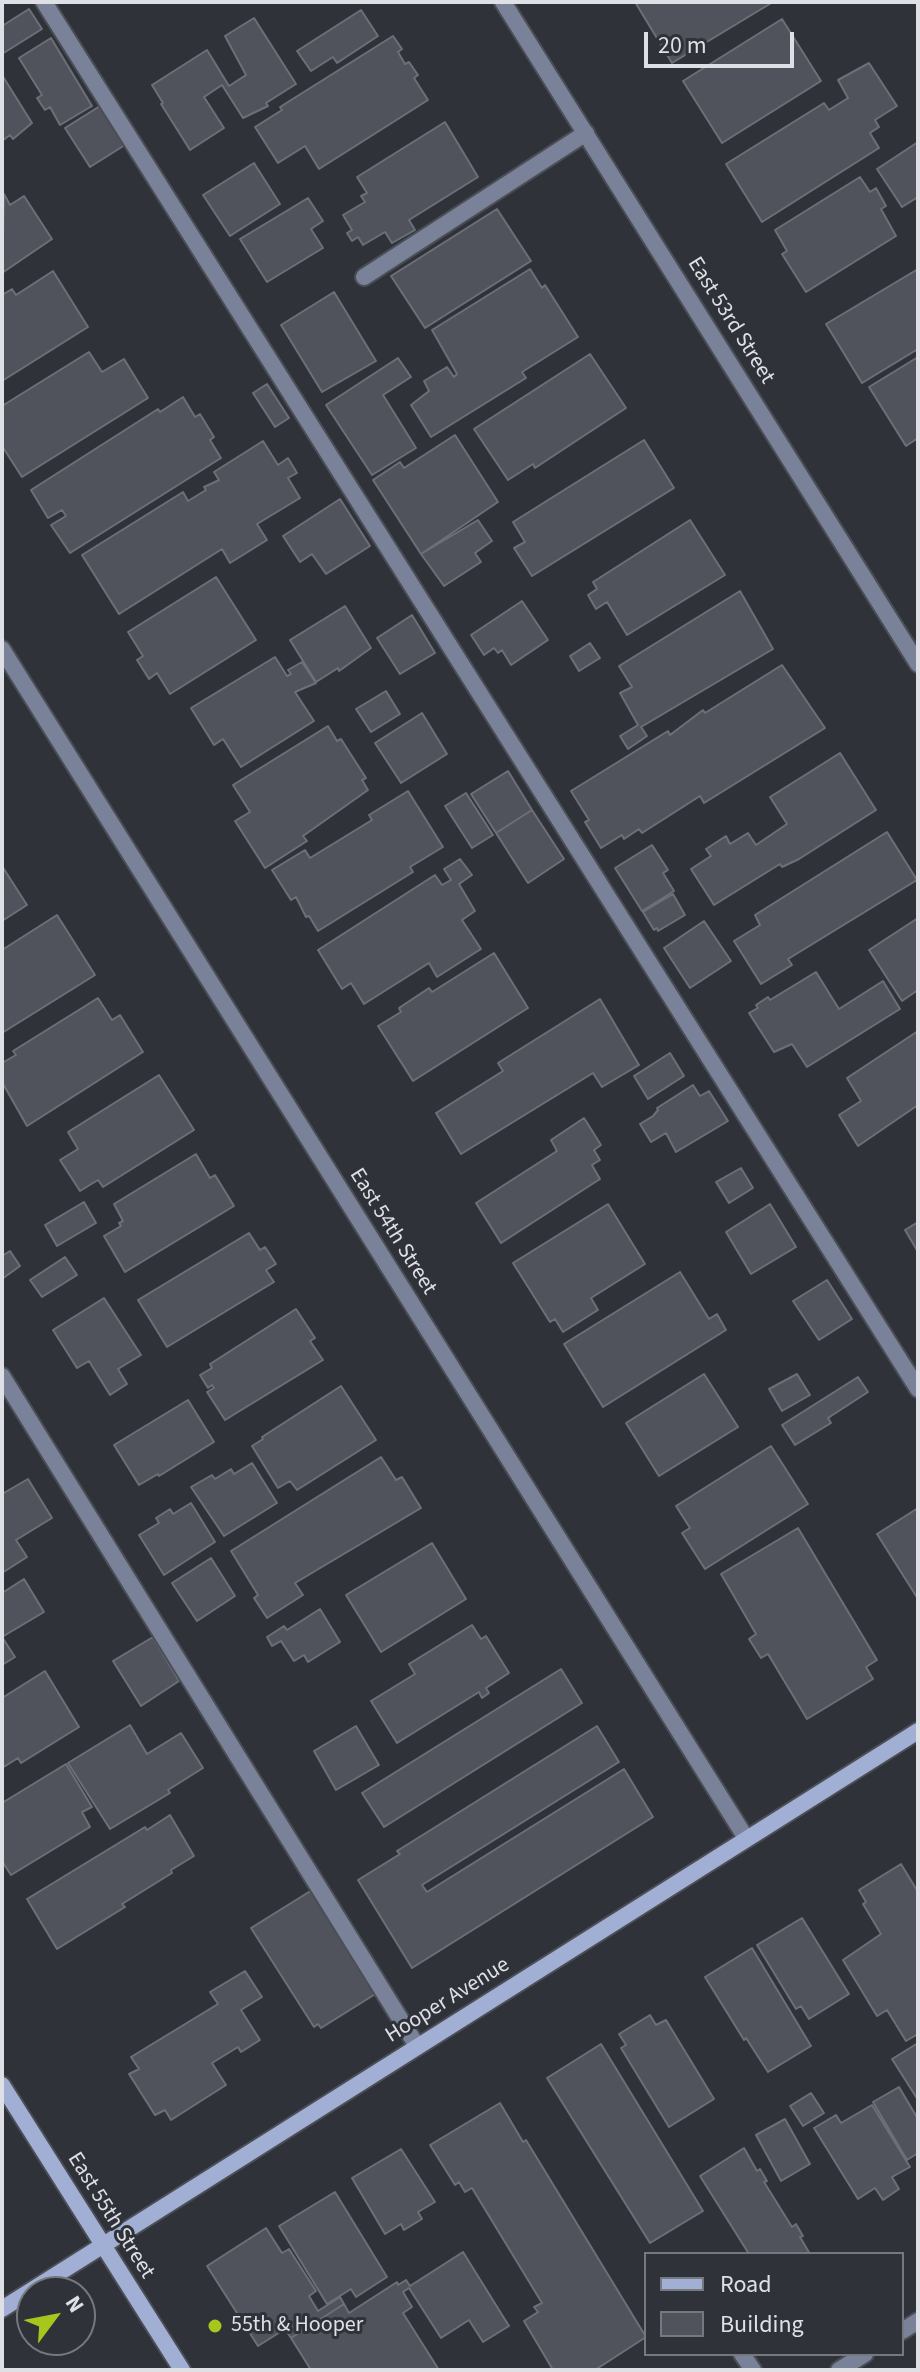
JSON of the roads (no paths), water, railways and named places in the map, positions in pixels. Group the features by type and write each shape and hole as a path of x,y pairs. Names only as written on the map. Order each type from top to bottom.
{"street":[{"path":"44,2 918,1389"},
{"name":"East 53rd Street","path":"503,2 918,664"},
{"path":"364,277 586,133"},
{"name":"East 54th Street","path":"2,649 746,1838"},
{"path":"2,1376 417,2046"},
{"name":"Hooper Avenue","path":"2,2309 918,1731"},
{"name":"East 55th Street","path":"2,2085 182,2370"},
{"path":"839,2370 862,2356"}],"place":[{"name":"55th & Hooper","path":"215,2326"}]}
